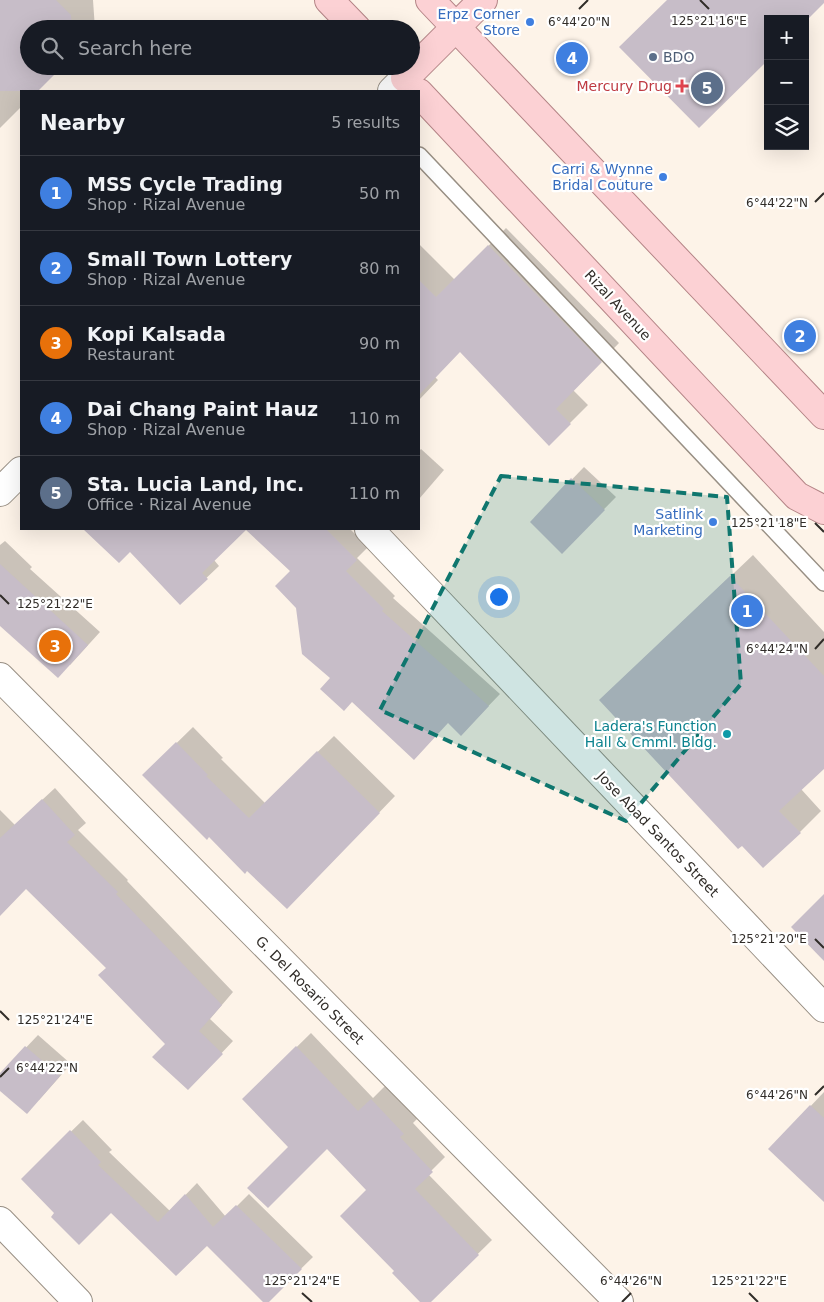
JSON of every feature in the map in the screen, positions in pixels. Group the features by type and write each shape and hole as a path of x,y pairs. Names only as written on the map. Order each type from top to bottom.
{"main road":[{"path":"329,0 348,20"},
{"path":"430,0 824,416"},
{"path":"420,67 483,0"},
{"name":"Rizal Avenue","path":"420,100 797,496 824,510"}],"street":[{"path":"0,492 20,472"},
{"name":"Jose Abad Santos Street","path":"370,530 824,1008"},
{"name":"G. Del Rosario Street","path":"0,677 619,1302"},
{"path":"0,1221 78,1302"}],"lane":[{"path":"420,156 824,583"}],"highlighted area":[{"path":"501,476 727,497 741,684 626,821 380,710"}],"building":[{"path":"0,0 56,0 71,15 71,20 20,20 20,75 54,75 39,90 0,91"},
{"path":"667,0 824,0 824,3 809,18 809,15 764,15 764,64 699,128 619,47"},
{"path":"488,245 602,362 556,409 571,424 549,446 460,352 420,394 420,281 436,297"},
{"path":"571,478 605,510 562,554 530,522"},
{"path":"84,530 246,530 202,573 208,579 180,605 130,552 119,563"},
{"path":"246,530 327,530 357,560 346,571 384,609 382,611 489,706 461,736 448,723 414,760 352,702 344,711 320,689 330,678 302,654 296,608 275,586 290,571"},
{"path":"0,564 88,645 58,678 0,626"},
{"name":"Ladera's Function Hall & Cmml. Bldg.","path":"730,576 824,676 824,769 779,811 801,833 763,868 742,846 738,849 599,700"},
{"path":"176,742 208,775 206,776 249,818 317,751 380,813 287,909 247,871 245,874 209,837 207,840 142,775"},
{"path":"42,799 75,835 67,842 118,892 116,894 222,1005 199,1031 223,1054 188,1090 152,1057 165,1044 98,975 106,968 26,889 0,916 0,838"},
{"path":"824,894 824,961 791,927"},
{"path":"25,1046 60,1076 27,1114 0,1091 0,1073"},
{"path":"296,1046 358,1111 371,1099 404,1134 400,1137 433,1172 415,1189 479,1255 431,1302 420,1302 392,1273 394,1271 340,1216 366,1190 327,1149 268,1208 247,1188 288,1147 242,1099"},
{"path":"810,1105 824,1118 824,1202 768,1149"},
{"path":"70,1130 101,1162 98,1165 158,1222 185,1194 213,1227 236,1205 302,1269 269,1302 263,1302 207,1246 176,1276 111,1213 79,1245 51,1217 54,1213 21,1179"}],"place":[{"name":"Erpz Corner Store","path":"530,22"},
{"name":"BDO","path":"653,57"},
{"name":"Dai Chang Paint Hauz","path":"572,58"},
{"name":"Mercury Drug","path":"682,86"},
{"name":"Sta. Lucia Land, Inc.","path":"707,88"},
{"name":"Carri & Wynne Bridal Couture","path":"663,177"},
{"name":"Small Town Lottery","path":"800,336"},
{"name":"Satlink Marketing","path":"713,522"},
{"name":"MSS Cycle Trading","path":"747,611"},
{"name":"Kopi Kalsada","path":"55,646"},
{"name":"Ladera's Function Hall & Cmml. Bldg.","path":"727,734"}]}
